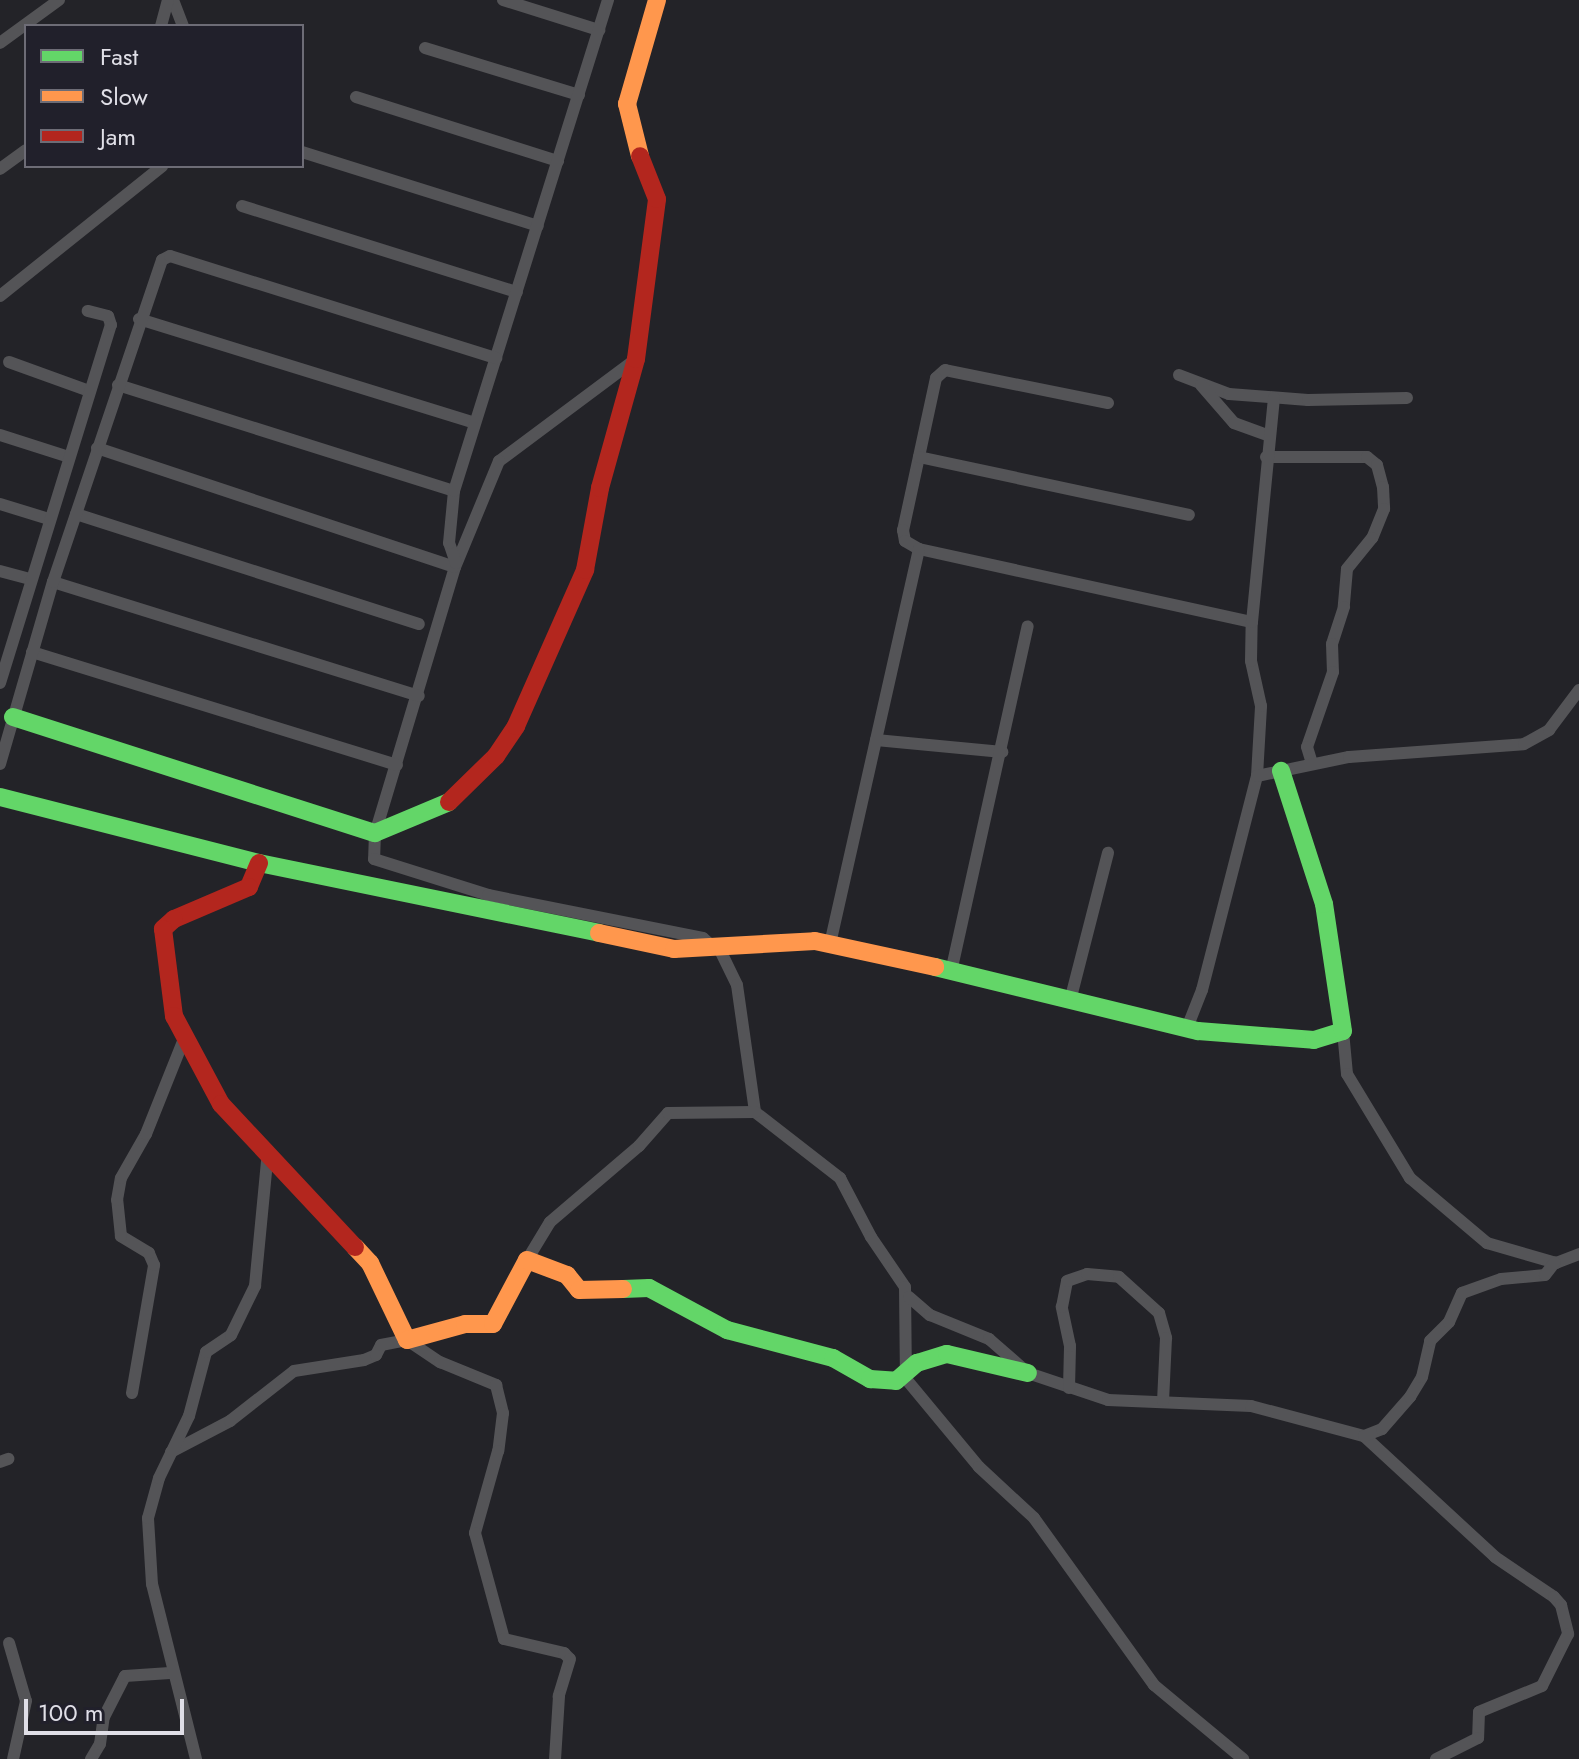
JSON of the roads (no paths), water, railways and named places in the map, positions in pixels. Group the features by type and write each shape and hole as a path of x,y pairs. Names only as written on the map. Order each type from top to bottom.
{"street":[{"path":"26,24 59,0"},
{"path":"162,24 170,0"},
{"path":"170,0 182,24"},
{"path":"503,0 599,30"},
{"path":"456,565 449,543 454,491 608,0"},
{"path":"13,717 375,833 446,804 496,756 516,726 585,570 600,488 636,359 657,199 631,132 627,104 657,0"},
{"path":"0,43 24,26"},
{"path":"425,48 579,95"},
{"path":"356,97 558,161"},
{"path":"0,169 24,151"},
{"path":"304,153 538,226"},
{"path":"140,168 148,178"},
{"path":"0,296 160,168"},
{"path":"242,206 517,292"},
{"path":"0,764 53,582 152,279 162,260 170,256 496,358"},
{"path":"0,683 5,644 30,579 111,321 88,311"},
{"path":"139,319 474,423"},
{"path":"636,359 499,461 456,565 419,696 375,833 374,859 378,864 488,895 703,938 715,946 737,985 755,1112"},
{"path":"9,362 89,391"},
{"path":"1108,403 945,370 936,378 903,530 905,541 919,549 1252,622"},
{"path":"1179,375 1201,385 1274,398 1407,398"},
{"path":"118,385 454,491"},
{"path":"1201,385 1234,423 1269,436"},
{"path":"1187,1028 1202,990 1257,776 1261,706 1251,661 1252,622 1274,398"},
{"path":"0,435 69,457"},
{"path":"97,448 456,565"},
{"path":"919,457 1189,515"},
{"path":"1266,457 1367,457 1377,465 1383,487 1384,509 1372,538 1347,569 1344,607 1332,644 1333,672 1307,747 1312,763"},
{"path":"0,504 49,519"},
{"path":"76,514 419,624"},
{"path":"830,944 919,549"},
{"path":"0,571 30,579"},
{"path":"53,582 419,696"},
{"path":"951,972 1028,626"},
{"path":"32,652 397,765"},
{"path":"1257,776 1312,763 1524,744 1549,730 1579,690"},
{"path":"876,740 1002,752"},
{"path":"1281,771 1324,904 1347,1074 1410,1178 1487,1243 1555,1262"},
{"path":"0,797 259,863 674,949 830,944 1071,997 1187,1028 1305,1040 1343,1031"},
{"path":"1071,997 1108,853"},
{"path":"259,863 249,887 174,919 163,929 167,988 184,1039 221,1104 370,1263 407,1340 440,1362 496,1385 501,1395 495,1467 475,1533 504,1639 564,1653 570,1659 559,1696 555,1759"},
{"path":"132,1393 154,1265 149,1253 121,1236 117,1200 121,1178 146,1134 184,1039"},
{"path":"171,1452 230,1421 294,1371 364,1360 376,1355 381,1345 465,1324 493,1324 550,1222 639,1146 668,1113 755,1112 840,1178 909,1297 930,1315 989,1339 1028,1373"},
{"path":"196,1759 170,1673 147,1542 152,1500 189,1416 206,1352 231,1335 255,1286 268,1151"},
{"path":"1364,1436 1382,1429 1410,1397 1422,1377 1430,1341 1449,1322 1462,1293 1501,1279 1545,1275 1555,1262 1579,1254"},
{"path":"527,1260 567,1275 579,1290 649,1288 727,1330 833,1358 870,1379 893,1381 917,1363 947,1354 1028,1373 1108,1400 1251,1406 1364,1436 1495,1557 1527,1584 1554,1597 1566,1618 1565,1646 1542,1686 1479,1712 1478,1738 1436,1759"},
{"path":"1069,1388 1070,1346 1062,1307 1067,1281 1087,1274 1119,1277 1159,1313 1166,1338 1163,1401"},
{"path":"909,1297 904,1375 979,1467 1034,1518 1154,1685 1243,1759"},
{"path":"9,1643 27,1704 13,1759"},
{"path":"91,1759 100,1744 104,1717 125,1676 170,1673"}]}
